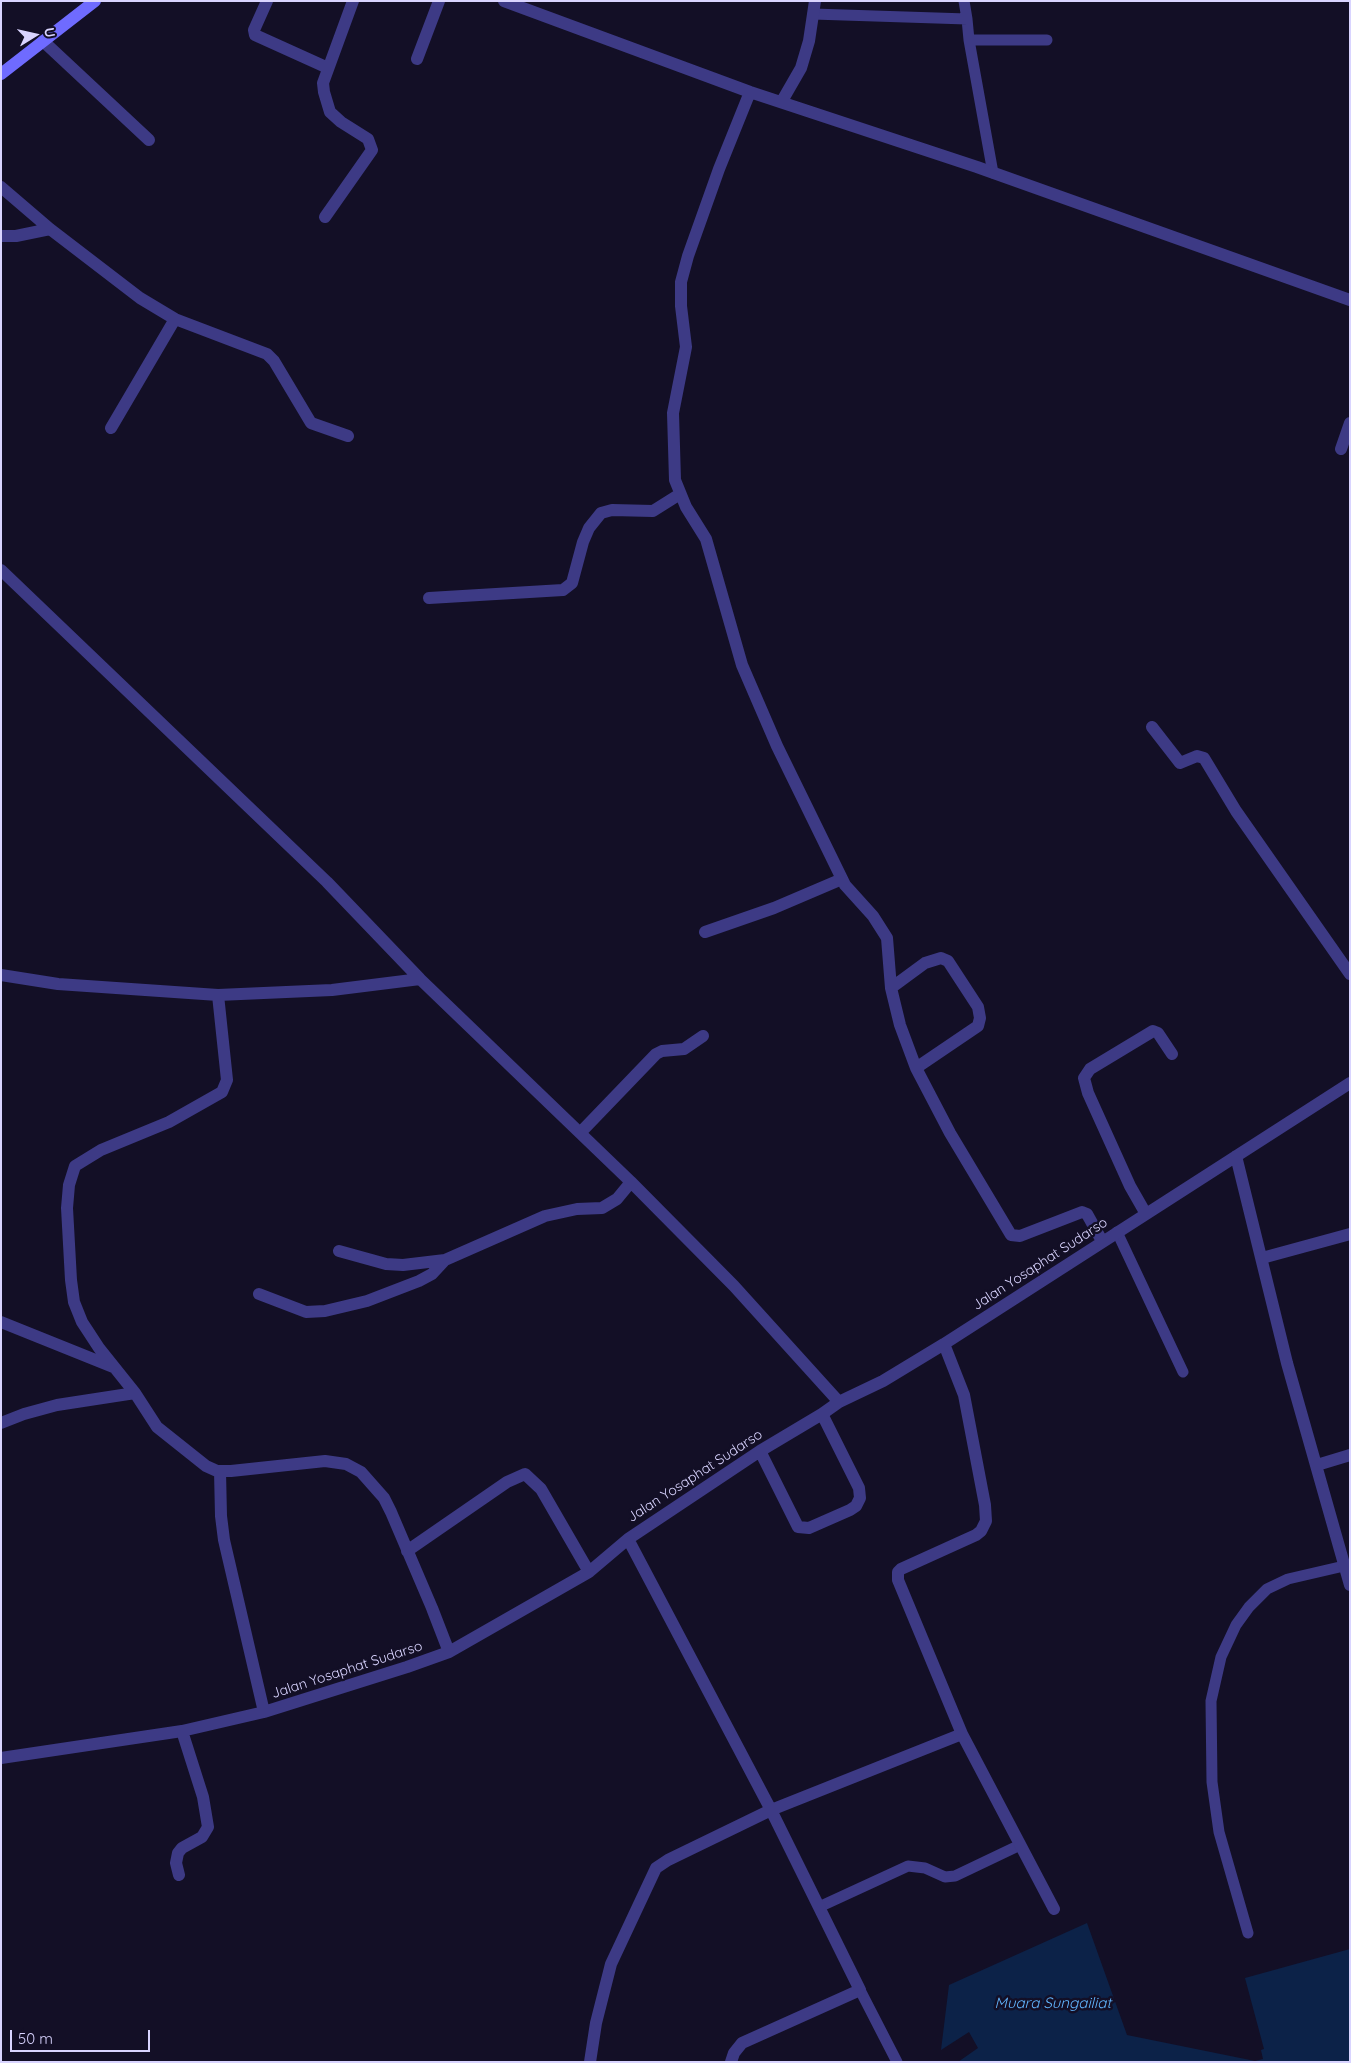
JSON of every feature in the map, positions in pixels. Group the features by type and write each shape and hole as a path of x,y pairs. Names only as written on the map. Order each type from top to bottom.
{"main road":[{"path":"1,74 95,1"}],"street":[{"path":"267,1 254,30 255,35 328,68"},
{"path":"325,217 372,150 368,139 340,122 330,112 323,83 353,1"},
{"path":"417,58 438,1"},
{"path":"504,1 750,92 971,165 1350,300"},
{"path":"782,101 801,68 809,41 814,8"},
{"path":"42,41 149,140"},
{"path":"750,92 719,169 688,256 681,282 681,306 686,347 673,413 675,480 680,494 706,539 742,665 777,746 842,879 855,897 873,916 887,938 891,988 900,1025 916,1068 950,1134 1011,1235 1020,1236 1082,1212 1087,1214 1102,1241"},
{"path":"1,187 50,229 140,298 175,318 267,354 274,361 311,422 348,436"},
{"path":"1,236 16,236 50,229"},
{"path":"111,428 175,318"},
{"path":"1341,449 1350,423"},
{"path":"429,598 563,590 572,582 583,542 589,528 601,513 612,510 653,511 680,494"},
{"path":"1,570 327,882 420,979 631,1182 734,1286 839,1402"},
{"path":"1152,727 1180,763 1196,756 1204,758 1236,811 1350,974"},
{"path":"705,932 774,908 842,879"},
{"path":"891,988 925,963 941,958 953,968 978,1006 980,1018 978,1026 916,1068"},
{"path":"1,975 58,984 218,995 332,990 420,979"},
{"path":"218,995 227,1080 222,1092 169,1122 88,1156 78,1162 73,1171 67,1208 74,1302 82,1322 98,1348 135,1392 157,1427 197,1461 220,1471 325,1462 351,1466 361,1472 384,1498 449,1652"},
{"path":"1146,1214 1130,1186 1088,1093 1084,1078 1090,1069 1153,1031 1158,1033 1172,1054"},
{"path":"580,1133 656,1054 662,1051 684,1049 703,1036"},
{"name":"Jalan Yosaphat Sudarso","path":"1,1758 182,1730 264,1712 449,1652 589,1572 628,1539 760,1451 839,1402 884,1381 944,1344 1350,1083"},
{"path":"1236,1156 1287,1363 1350,1585"},
{"path":"339,1251 386,1264 403,1265 445,1260 545,1216 577,1209 602,1208 617,1199 631,1182"},
{"path":"1262,1258 1350,1234"},
{"path":"259,1294 306,1312 325,1311 367,1301 419,1281 432,1274 445,1260"},
{"path":"1,1322 116,1368"},
{"path":"944,1344 964,1395 985,1505 986,1521 981,1531 976,1535 901,1569 897,1577 962,1734 1054,1910"},
{"path":"1,1423 24,1414 57,1405 135,1392"},
{"path":"760,1451 798,1527 808,1528 850,1510 856,1506 860,1498 859,1488 822,1414"},
{"path":"1317,1465 1350,1455"},
{"path":"220,1471 221,1516 224,1540 264,1712"},
{"path":"407,1550 507,1482 525,1474 542,1489 589,1572"},
{"path":"628,1539 771,1810 860,1990 742,2043 734,2053 731,2062"},
{"path":"179,1875 176,1863 178,1854 182,1848 202,1837 208,1827 203,1797 182,1730"},
{"path":"590,2062 596,2022 611,1964 656,1868 668,1860 771,1810 962,1734"}],"lane":[{"path":"964,1 965,19 993,173"},
{"path":"814,8 965,19"},
{"path":"969,40 1047,40"},
{"path":"1117,1232 1183,1372"},
{"path":"1248,1933 1219,1832 1212,1782 1211,1701 1221,1657 1236,1625 1249,1606 1267,1589 1288,1579 1344,1566"},
{"path":"819,1907 908,1866 925,1868 945,1877 955,1876 1020,1845"},
{"path":"860,1990 897,2062"}],"water":[{"name":"Muara Sungailiat","path":"1087,1923 1127,2035 1255,2061 1263,2059 1261,2050 1264,2049 1245,1978 1350,1949 1350,2062 958,2062 978,2048 969,2032 941,2050 949,1985"}]}
